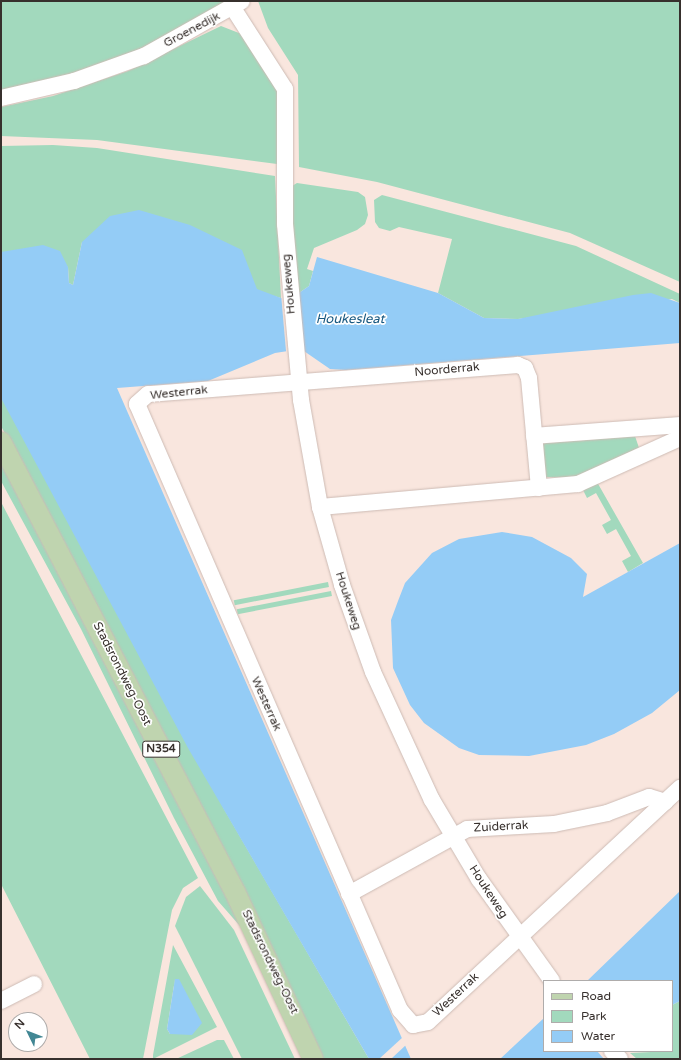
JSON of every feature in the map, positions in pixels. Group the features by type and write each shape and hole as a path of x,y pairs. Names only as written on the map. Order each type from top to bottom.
{"main road":[{"name":"Stadsrondweg-Oost","path":"1,442 239,899 313,1059"}],"street":[{"name":"Groenedijk","path":"1,98 38,92 114,68 238,5 285,89 285,175"},
{"name":"Houkeweg","path":"285,175 289,285 298,374 320,507 342,585 373,672 408,752 453,837 518,938 551,980"},
{"name":"Noorderrak","path":"298,374 518,365 525,368 529,378 539,488"},
{"name":"Westerrak","path":"298,374 148,394 137,404 400,1010 413,1025 428,1022 518,938"},
{"path":"534,436 680,425"},
{"path":"320,507 578,484 680,438"},
{"path":"518,938 680,788"},
{"name":"Zuiderrak","path":"349,894 453,837 478,826 521,827 581,820 649,797 665,802"},
{"path":"1,1001 34,984"}],"green space":[{"path":"1,1 232,1 138,50 74,74 1,91"},
{"path":"258,1 680,1 680,282 570,233 377,182 299,167 298,75 268,28"},
{"path":"221,26 244,35 280,96 277,164 97,140 1,136 1,107 53,96 128,71"},
{"path":"53,145 97,148 275,176 281,298 82,242 73,285 69,283 68,267 1,252 1,146"},
{"path":"297,183 358,192 365,197 368,215 365,224 357,230 314,248 307,269 313,271 309,286 296,295 292,250 292,186"},
{"path":"382,195 576,246 680,294 680,303 672,299 518,319 484,318 438,293 452,239 399,227 390,231 379,228 375,222 374,200"},
{"path":"1,300 224,809 369,1059 323,1059 261,926 1,426"},
{"path":"635,436 639,448 582,478 544,477 543,443"},
{"path":"1,459 247,934 218,901 174,818 81,629 1,481"},
{"path":"597,482 643,563 628,572 622,561 631,556 616,529 607,534 602,525 611,520 596,493 587,498 583,490"},
{"path":"1,502 198,878 183,888 172,910 143,1059 90,1059 1,884"},
{"path":"328,582 329,587 235,605 234,600"},
{"path":"331,591 332,596 238,614 237,609"},
{"path":"200,886 234,930 295,1059 242,1059 175,926 186,897"},
{"path":"173,945 217,1027 153,1059","holes":["175,979 170,1034 167,1029"]},
{"path":"680,1001 680,1059 637,1059 630,1053 673,1052 673,1004"},
{"path":"217,1040 224,1040 234,1059 176,1059"}],"water":[{"name":"Houkesleat","path":"139,210 190,225 242,250 257,289 281,298 296,295 309,286 317,257 438,293 484,318 518,319 633,295 651,293 680,303 680,343 346,370 330,369 301,349 275,353 208,381 117,388 411,1059 369,1059 188,748 1,398 1,252 43,245 60,251 68,267 69,283 73,285 82,242 110,216"},
{"path":"502,532 532,537 571,558 587,574 583,597 680,543 680,690 652,713 614,734 586,745 529,756 479,755 459,748 424,723 410,705 393,668 391,620 405,583 432,553 459,539"},
{"path":"680,891 680,1001 673,1004 673,980 588,980"},
{"path":"175,979 179,979 202,1023 192,1035 170,1034 167,1029"},
{"path":"543,1019 543,1052 598,1052 604,1059 500,1059"}],"pier":[{"path":"296,293 301,351 286,352 281,294"},
{"path":"403,1037 407,1044 391,1059 379,1059"}]}
